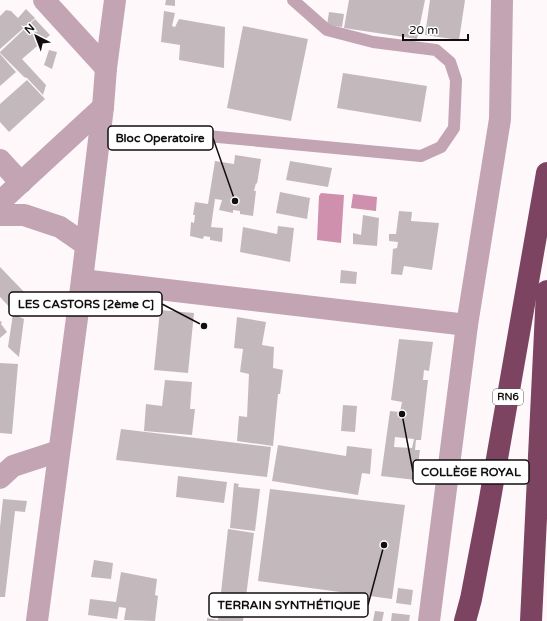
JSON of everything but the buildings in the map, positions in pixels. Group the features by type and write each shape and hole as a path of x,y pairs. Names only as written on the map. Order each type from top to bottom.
{"highway":[{"name":"RN6","path":"465,621 471,599 488,510 547,173"},
{"path":"531,621 540,579 547,291"}],"street":[{"path":"44,0 106,68"},
{"path":"37,621 82,280 115,0"},
{"path":"429,621 467,325 500,119 502,0"},
{"path":"0,202 103,107"},
{"path":"0,160 21,183"},
{"path":"0,215 24,215 60,227 86,245"},
{"path":"82,280 467,325"},
{"path":"0,478 13,466 59,451"}],"lane":[{"path":"207,136 422,156 441,147 454,128 456,80 450,62 436,50 373,42 327,30 293,0"}],"shaded area":[{"path":"321,193 344,195 341,243 317,240 319,196"},
{"path":"353,194 377,197 376,211 351,208"}],"place":[{"name":"Bloc Operatoire","path":"235,201"},
{"name":"LES CASTORS [2ème C]","path":"204,326"},
{"name":"COLLÈGE ROYAL","path":"402,414"},
{"name":"TERRAIN SYNTHÉTIQUE","path":"384,545"}]}
